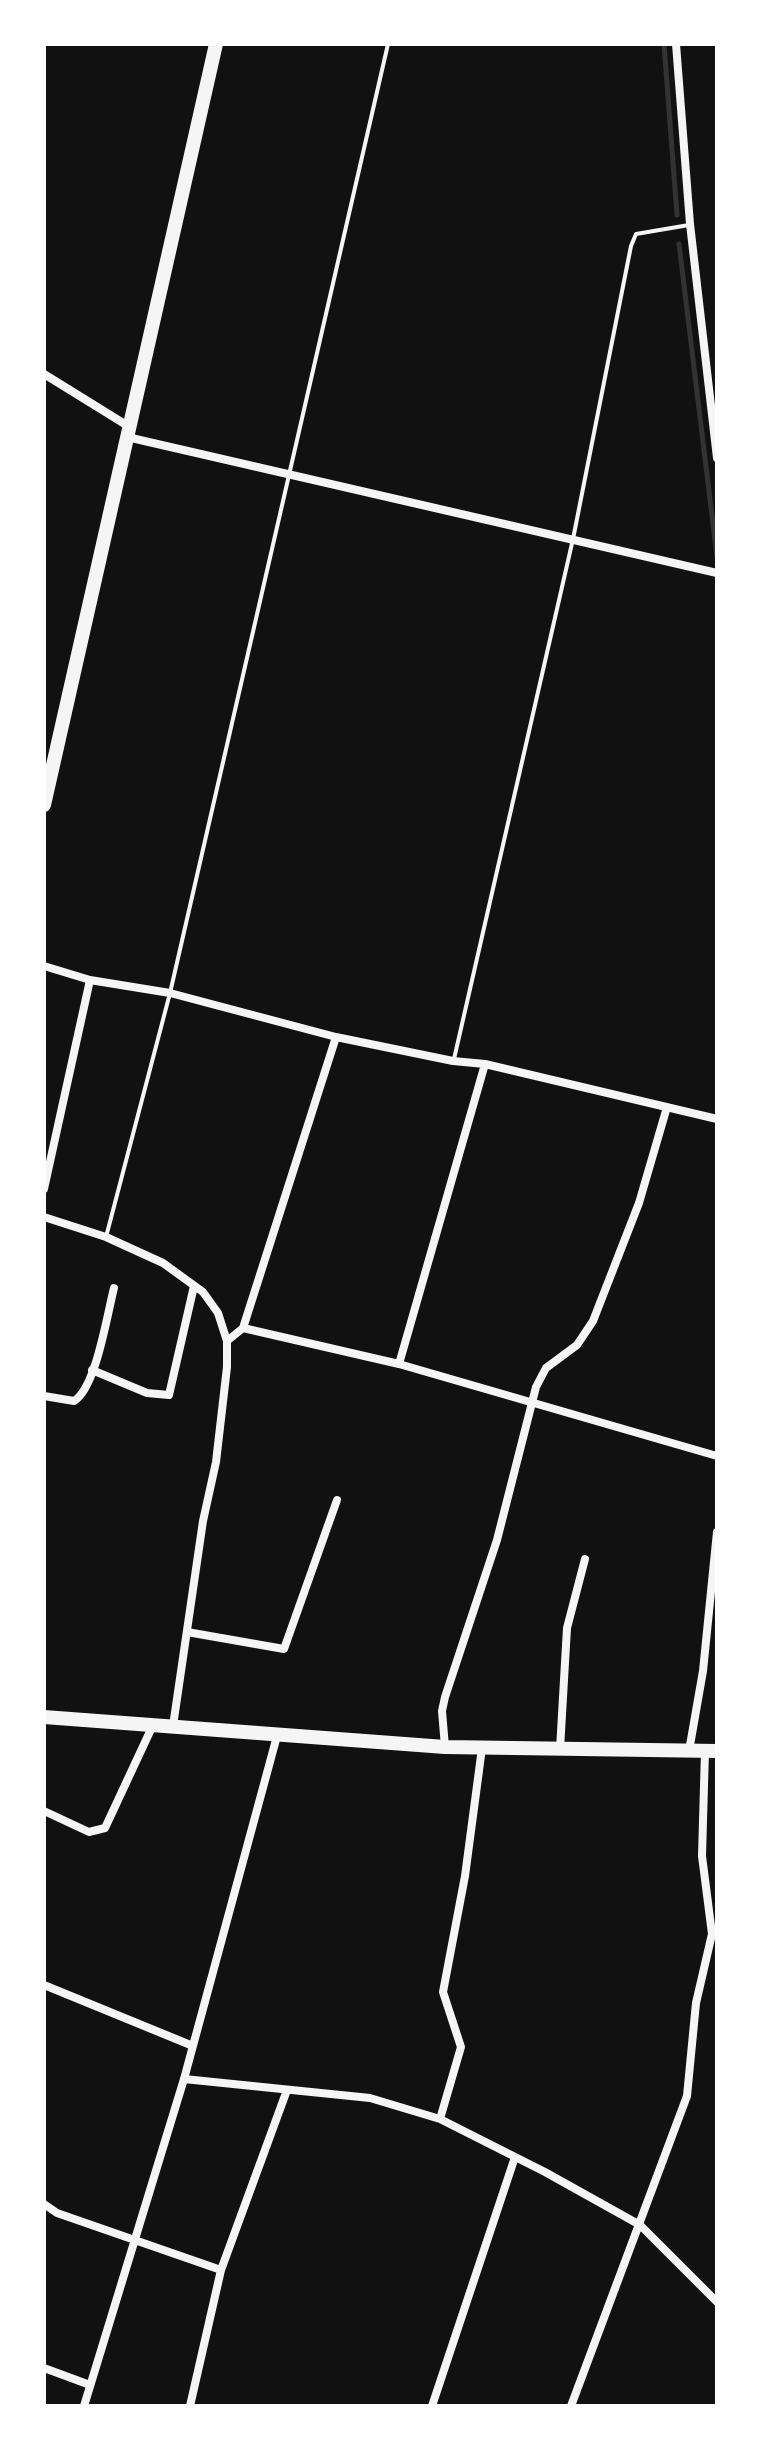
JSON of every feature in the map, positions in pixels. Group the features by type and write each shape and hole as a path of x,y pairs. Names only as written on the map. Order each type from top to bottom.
{"main road":[{"path":"44,805 216,44"},
{"path":"44,1717 445,1747 711,1751"}],"street":[{"path":"676,44 690,224 717,458"},
{"path":"44,374 127,431 289,475 717,573"},
{"path":"44,966 90,980 170,993 336,1037 453,1061 485,1064 717,1119"},
{"path":"44,1189 90,980"},
{"path":"227,1341 243,1328 336,1037"},
{"path":"399,1364 485,1064"},
{"path":"445,1747 442,1711 445,1697 497,1540 531,1401 546,1368 577,1345 593,1321 639,1203 667,1107"},
{"path":"44,1217 106,1237 163,1263 203,1292 218,1313 227,1341 216,1462 203,1521 173,1726"},
{"path":"92,1370 147,1393 169,1395 194,1286"},
{"path":"44,1396 74,1401 82,1396 114,1288"},
{"path":"243,1328 399,1364 717,1456"},
{"path":"187,1632 284,1649 337,1500"},
{"path":"689,1751 703,1671 717,1532"},
{"path":"560,1749 567,1628 585,1559"},
{"path":"44,1811 89,1832 105,1828 153,1725"},
{"path":"84,2406 184,2079 277,1736"},
{"path":"440,2119 461,2047 443,1992 465,1876 482,1748"},
{"path":"571,2406 687,2096 696,2003 712,1934 702,1856 711,1751"},
{"path":"44,1985 193,2046"},
{"path":"184,2079 370,2098 440,2119 640,2225 717,2302"},
{"path":"190,2406 221,2270 287,2090"},
{"path":"432,2406 515,2157"},
{"path":"44,2204 57,2213 221,2270"},
{"path":"44,2368 90,2385"}],"lane":[{"path":"106,1237 170,993 388,44"},
{"path":"453,1061 573,539 631,246 636,234 690,224"}],"waterway":[{"path":"664,44 677,215"},
{"path":"679,244 717,557"}]}
